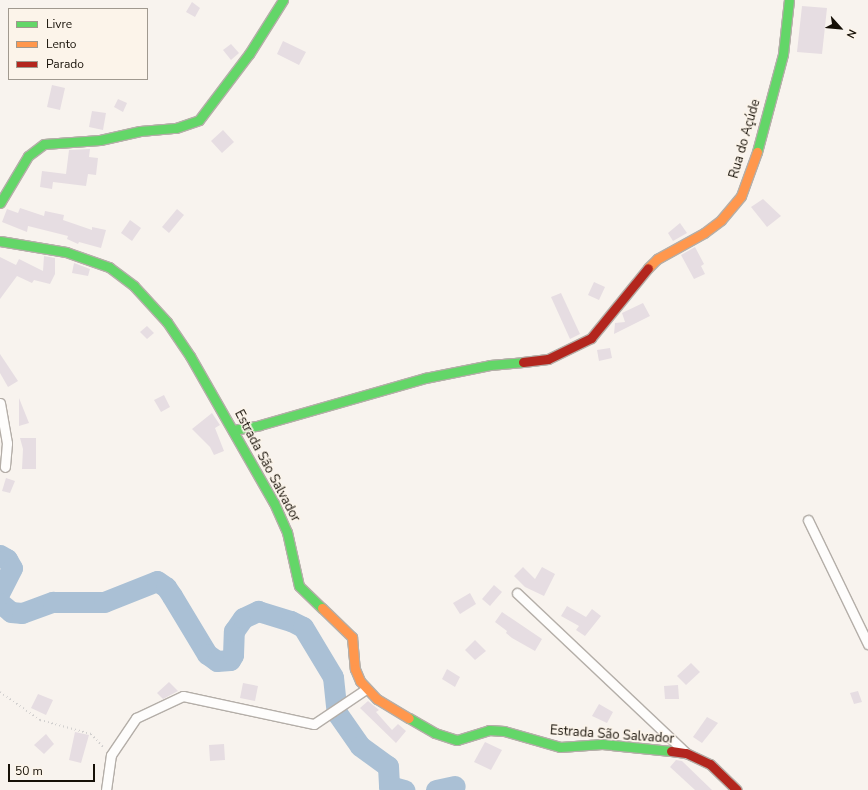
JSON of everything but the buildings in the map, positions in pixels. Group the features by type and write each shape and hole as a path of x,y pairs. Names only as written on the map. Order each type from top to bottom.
{"street":[{"path":"0,204 28,156 44,144 100,140 140,131 176,128 199,120 249,54 283,0"},
{"name":"Rua do Açúde","path":"233,430 260,425 425,378 490,365 548,359 591,338 602,327 634,283 657,258 704,233 721,220 741,196 753,169 782,54 789,0"},
{"name":"Estrada São Salvador","path":"0,241 90,259 108,267 134,286 167,322 233,430 287,532 299,586 352,637 355,669 366,689 377,699 446,738 457,740 489,730 504,731 560,747 602,744 686,753 710,764 738,790"},
{"path":"0,403 7,443 5,467"},
{"path":"808,520 868,644"},
{"path":"517,593 686,753"},
{"path":"106,790 111,755 136,718 183,696 314,724 366,689"}],"path":[{"path":"0,692 40,720 91,734 111,755"}],"waterway":[{"path":"0,555 7,559 12,568 0,592"},
{"path":"0,603 11,612 22,613 53,602 104,602 157,581 166,587 207,654 217,661 230,660 233,655 234,631 243,618 258,611 291,621 303,627 333,677 337,713 360,746 388,766 389,786 404,790"},
{"path":"436,790 455,786"}],"traffic: fast":[{"path":"0,203 28,156 44,144 100,140 140,131 176,128 199,120 249,54 283,0"},
{"path":"757,152 783,54 789,0"},
{"path":"0,241 66,252 109,267 134,286 167,322 190,356 274,503 287,532 299,586 322,608"},
{"path":"233,430 260,425 425,378 490,365 523,362"},
{"path":"409,718 435,733 457,740 489,730 504,731 560,747 602,744 671,751"}],"traffic: slow":[{"path":"648,268 657,259 704,233 721,220 741,196 757,152"},
{"path":"322,608 352,637 355,669 360,681 377,699 409,718"}],"traffic: jam":[{"path":"523,362 548,359 591,338 648,268"},
{"path":"671,751 686,753 710,764 737,790"}]}
